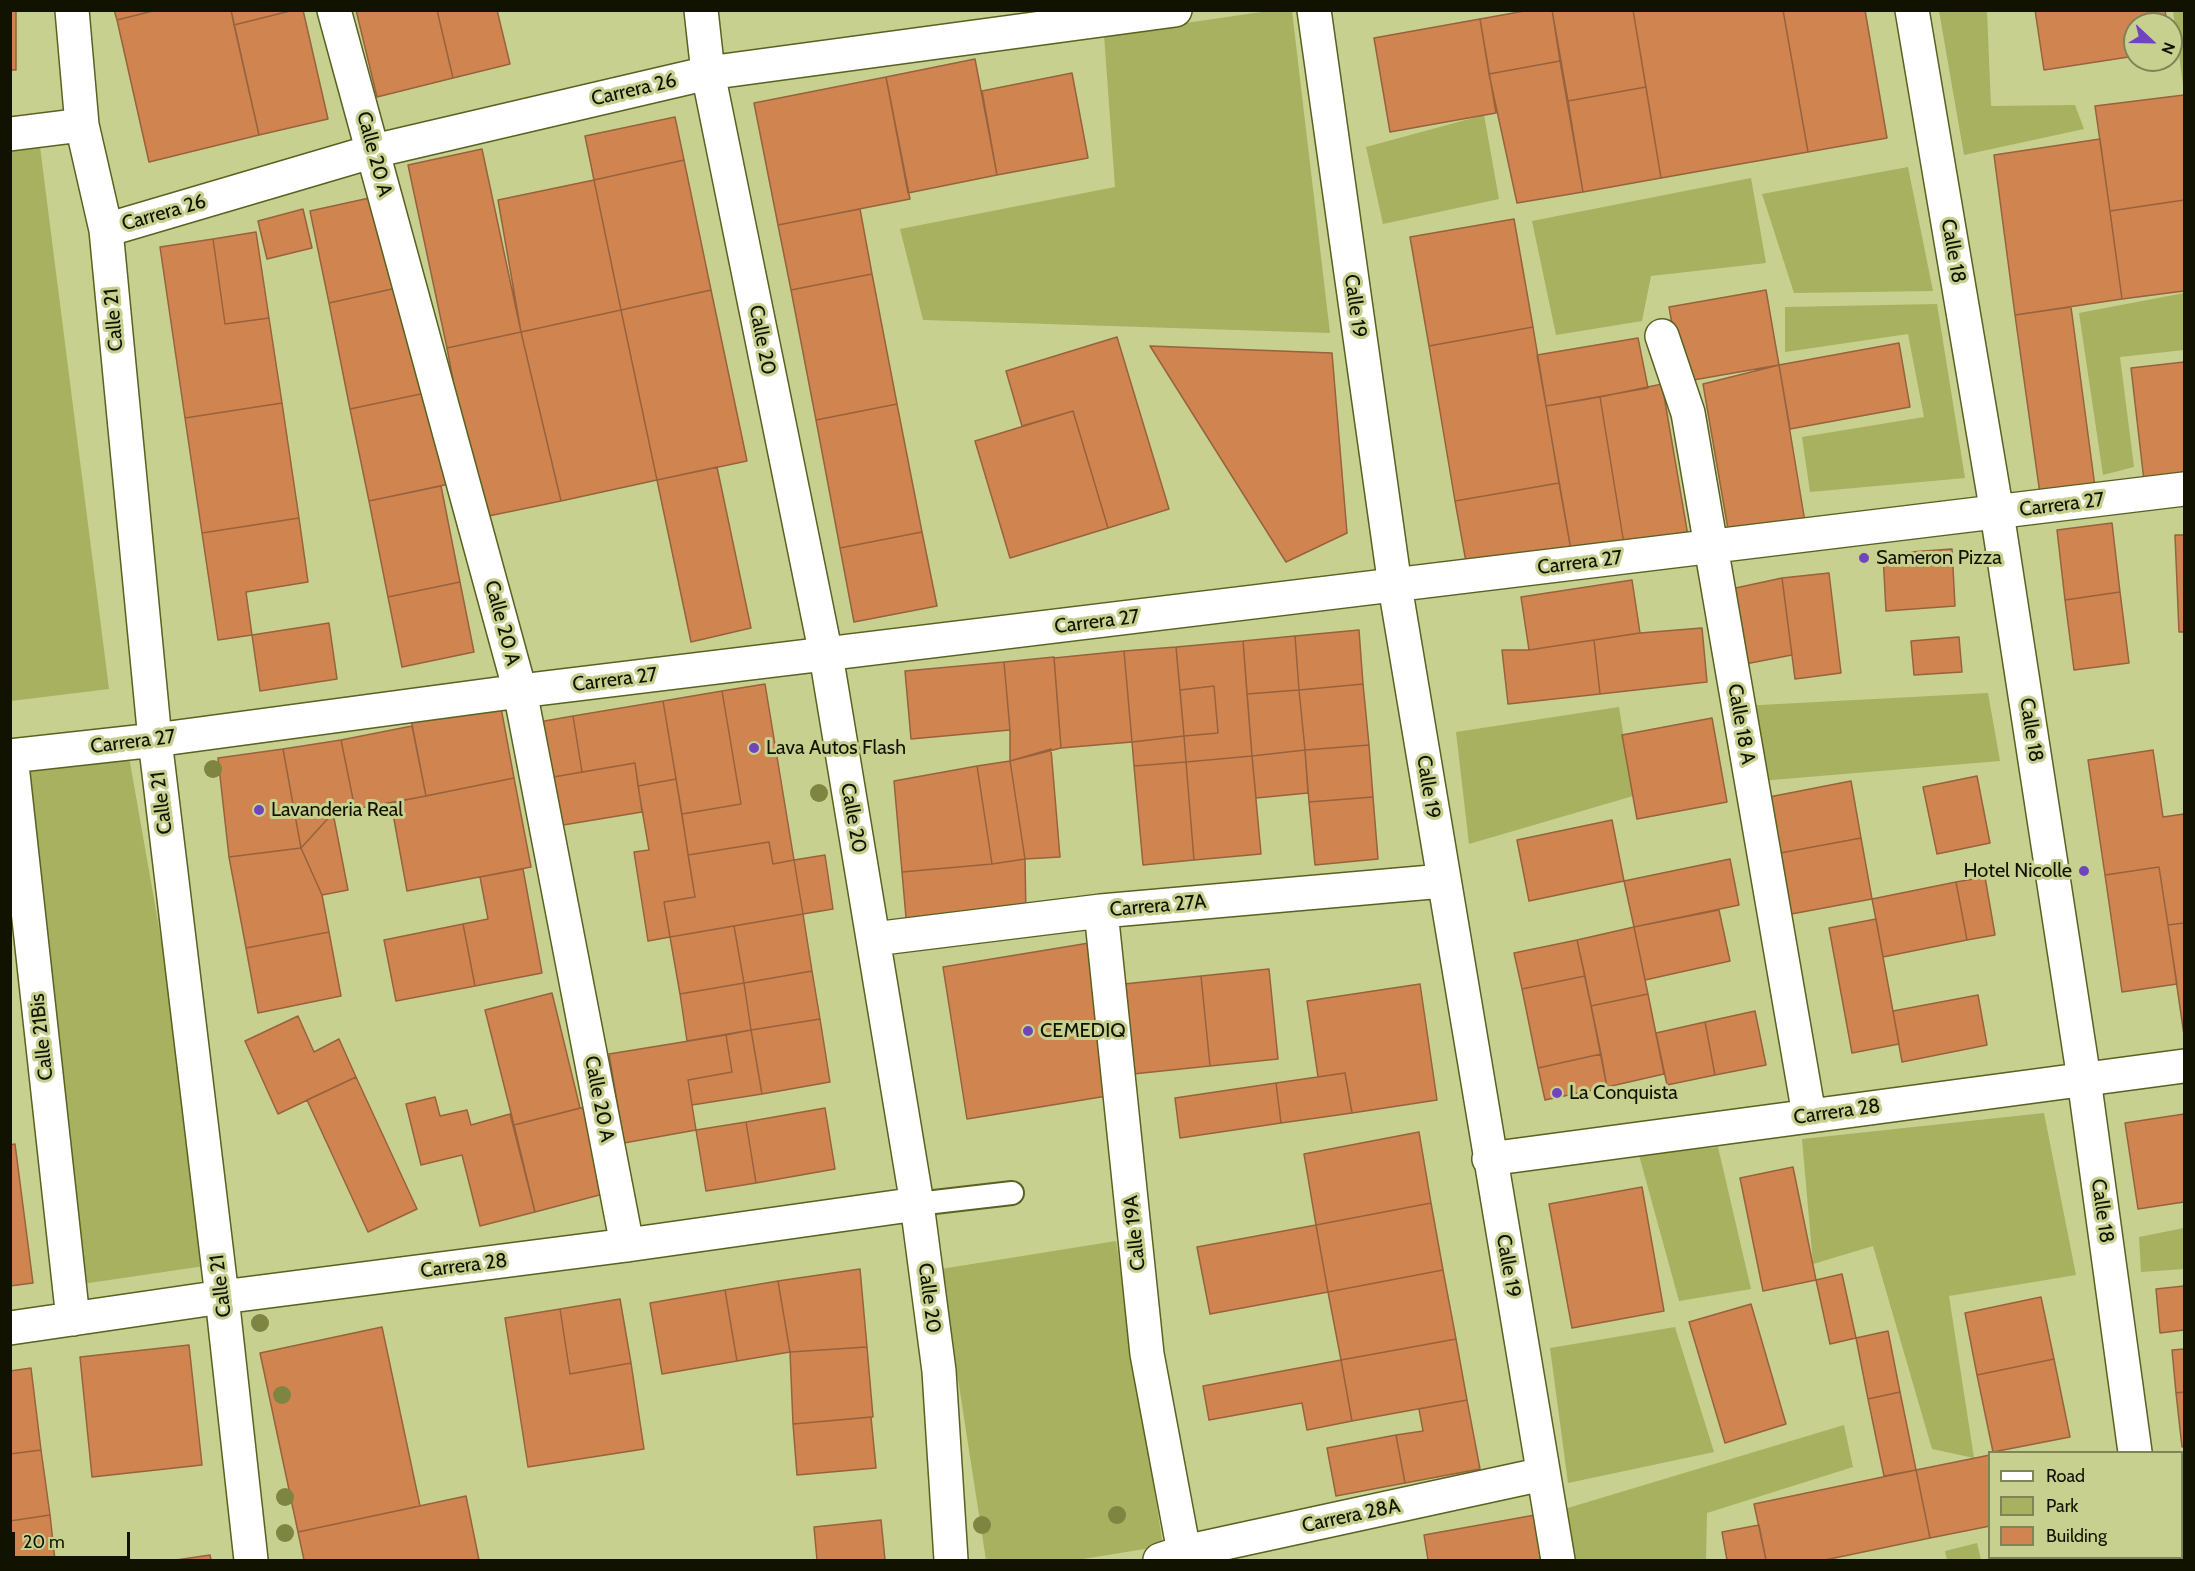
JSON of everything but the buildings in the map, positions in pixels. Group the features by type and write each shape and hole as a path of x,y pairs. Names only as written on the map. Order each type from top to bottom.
{"street":[{"name":"Calle 21","path":"72,10 82,125 106,230 155,740 251,1560"},
{"name":"Calle 20 A","path":"334,10 520,691 627,1245"},
{"name":"Calle 20","path":"701,10 708,73 826,655 917,1204 939,1371 951,1560"},
{"name":"Carrera 26","path":"106,230 374,152 708,73 1175,10"},
{"name":"Calle 19","path":"1314,10 1395,586 1558,1560"},
{"name":"Calle 18","path":"1912,10 1997,513 2085,1079 2135,1451"},
{"path":"10,134 82,125"},
{"name":"Calle 18 A","path":"1662,336 1688,413 1809,1115"},
{"name":"Carrera 27","path":"11,756 155,740 520,691 2184,489"},
{"name":"Calle 21Bis","path":"11,756 73,1319"},
{"name":"Carrera 27A","path":"874,939 1101,911 1443,881"},
{"name":"Calle 19A","path":"1101,911 1147,1354 1172,1556"},
{"name":"Carrera 28","path":"1490,1159 2184,1066"},
{"name":"Carrera 28","path":"10,1328 222,1297 627,1245 917,1204"},
{"name":"Carrera 28A","path":"1172,1556 1543,1474"}],"lane":[{"path":"917,1204 1012,1193"}],"green space":[{"path":"1268,11 1292,11 1330,333 923,320 900,229 1115,187 1104,35"},
{"path":"1939,11 1987,11 1991,106 2075,105 2084,129 1964,155"},
{"path":"2184,11 2183,85 2183,12 2173,12"},
{"path":"1484,115 1499,199 1383,224 1366,147"},
{"path":"38,131 109,689 11,701 10,134"},
{"path":"1908,167 1933,291 1794,293 1762,194"},
{"path":"1751,178 1766,263 1651,276 1642,321 1556,335 1532,221"},
{"path":"2184,293 2184,350 2120,357 2134,467 2103,475 2079,313"},
{"path":"1937,304 1965,478 1810,492 1802,437 1924,417 1908,334 1785,352 1785,307"},
{"path":"1988,693 2000,761 1760,781 1741,706"},
{"path":"1619,707 1633,796 1469,844 1456,732"},
{"path":"128,751 218,1264 82,1284 19,759"},
{"path":"2044,1113 2076,1275 1949,1296 1974,1458 1932,1449 1873,1246 1813,1264 1802,1139"},
{"path":"1718,1147 1751,1289 1679,1301 1639,1155"},
{"path":"2184,1228 2184,1269 2141,1272 2139,1237"},
{"path":"1116,1241 1163,1546 1077,1560 986,1560 941,1269"},
{"path":"1675,1327 1714,1452 1568,1483 1550,1348"},
{"path":"1844,1425 1853,1467 1707,1513 1706,1560 1572,1560 1561,1510"},
{"path":"1977,1543 1981,1560 1947,1560 1945,1551"}],"place":[{"name":"Sameron Pizza","path":"1864,558"},
{"name":"Lava Autos Flash","path":"754,748"},
{"name":"Lavanderia Real","path":"259,810"},
{"name":"Hotel Nicolle","path":"2084,871"},
{"name":"CEMEDIQ","path":"1028,1031"},
{"name":"La Conquista","path":"1557,1093"}]}
